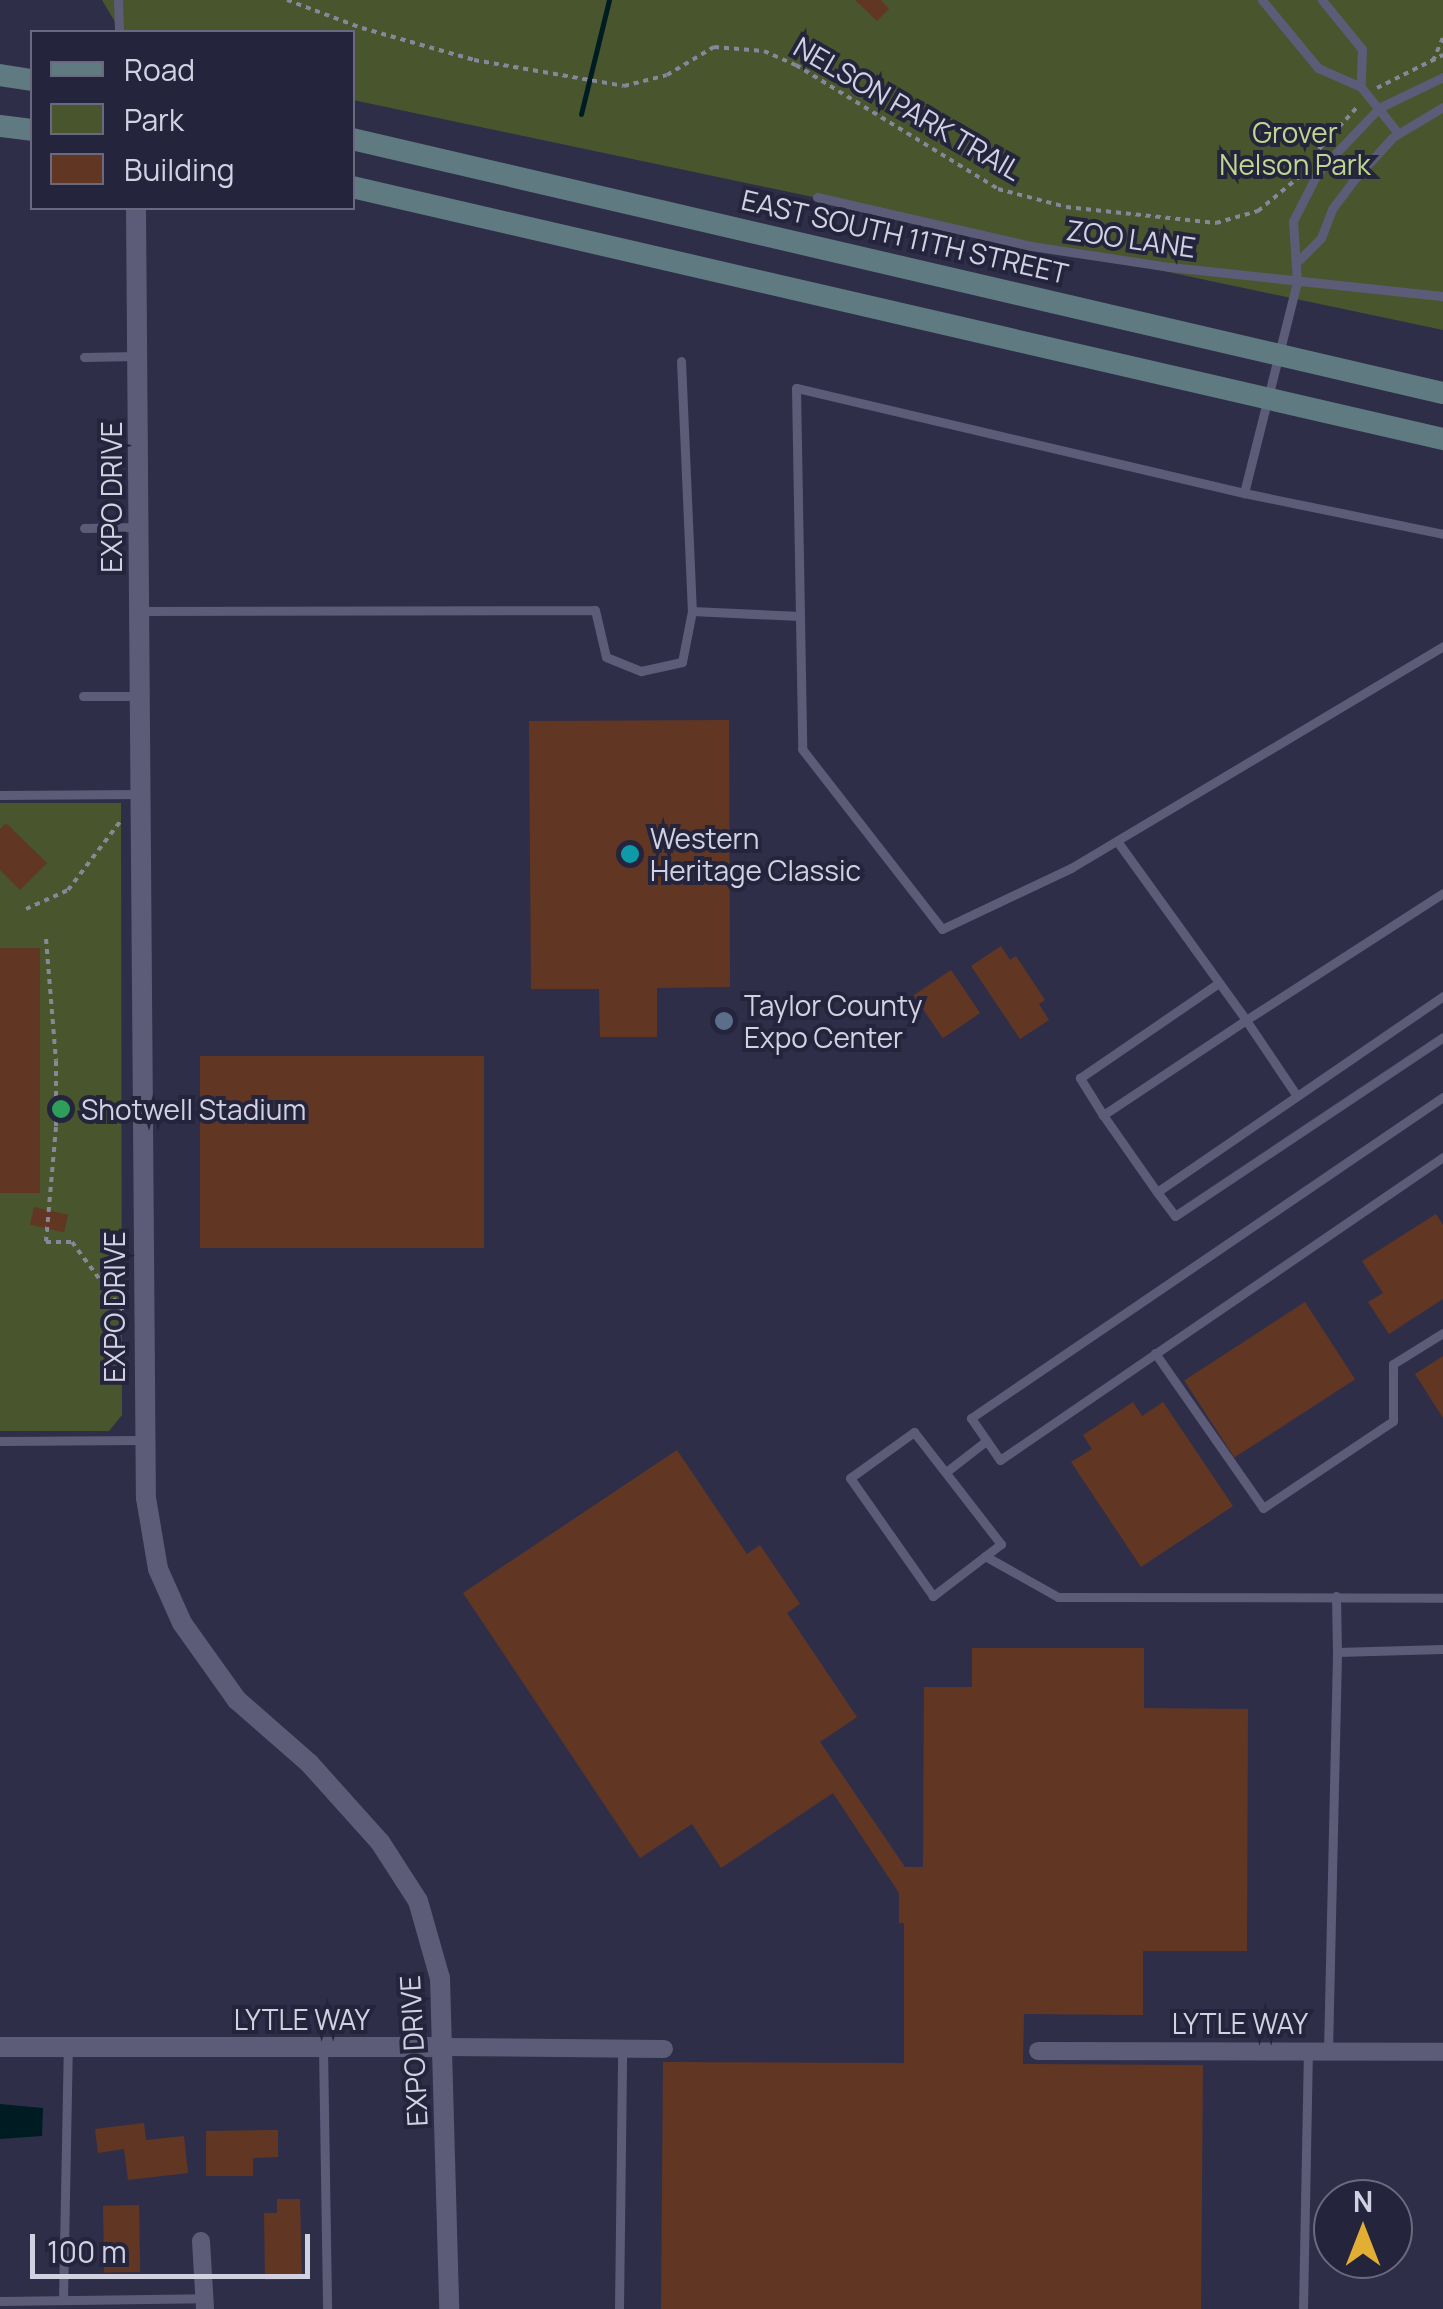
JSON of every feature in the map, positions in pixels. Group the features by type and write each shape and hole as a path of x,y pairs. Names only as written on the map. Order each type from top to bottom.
{"main road":[{"path":"0,75 30,80"},
{"path":"0,126 30,130"},
{"name":"EAST SOUTH 11TH STREET","path":"355,140 1443,393"},
{"path":"355,188 1443,440"}],"street":[{"name":"EXPO DRIVE","path":"136,210 142,1440 158,1570 182,1622 237,1700 309,1763 380,1842 418,1900 440,1978 450,2309"},
{"name":"LYTLE WAY","path":"0,2046 664,2049"},
{"name":"LYTLE WAY","path":"1038,2051 1443,2052"},
{"path":"201,2242 205,2304"}],"lane":[{"path":"118,0 119,30"},
{"path":"1262,0 1318,68 1365,91 1398,133"},
{"path":"1322,0 1362,48 1365,91"},
{"path":"1244,493 1297,282 1299,260 1293,221 1318,172 1379,108 1443,77"},
{"path":"1299,260 1321,238 1332,209 1352,182 1398,133 1443,107"},
{"name":"ZOO LANE","path":"818,197 1031,246 1297,282 1443,296"},
{"path":"84,357 138,356"},
{"path":"139,610 595,610 606,657 641,672 682,662 692,612 681,362"},
{"path":"1443,534 1244,493 796,388 802,748 942,929 1071,868 1443,646"},
{"path":"84,528 138,527"},
{"path":"692,612 800,616"},
{"path":"83,696 140,696"},
{"path":"0,795 140,794"},
{"path":"1117,841 1297,1096"},
{"path":"1102,1116 1443,893"},
{"path":"1219,983 1080,1078 1102,1116 1175,1216 1443,1037"},
{"path":"1157,1192 1443,996"},
{"path":"1443,1096 970,1418 1000,1460 1443,1157"},
{"path":"1155,1354 1262,1508 1393,1421 1393,1364 1443,1334"},
{"path":"914,1432 1001,1544 985,1556 934,1596 850,1478 914,1432"},
{"path":"0,1441 142,1440"},
{"path":"946,1472 986,1441"},
{"path":"985,1556 1058,1597 1443,1598"},
{"path":"1328,2051 1336,1596"},
{"path":"1337,1652 1443,1650"},
{"path":"63,2300 68,2046"},
{"path":"323,2046 327,2309"},
{"path":"619,2309 622,2049"},
{"path":"1302,2309 1308,2051"},
{"path":"0,2301 205,2304"}],"path":[{"name":"NELSON PARK TRAIL","path":"286,0 397,39 610,84 648,82 714,47 764,51 821,80 998,189 1039,202 1114,215 1185,223 1228,221 1273,202 1302,174"},
{"path":"1432,62 1443,38"},
{"path":"1310,161 1365,91 1443,55"},
{"path":"26,908 68,890 140,794"},
{"path":"46,939 54,998 56,1127 46,1242 72,1242 142,1336"}],"green space":[{"name":"Grover Nelson Park","path":"102,0 1443,0 1443,330 355,100 355,30 120,30"},
{"name":"Shotwell Stadium","path":"0,803 121,803 122,1415 109,1431 0,1431"}],"water":[{"path":"0,2104 43,2108 42,2136 0,2139"}],"building":[{"path":"855,0 881,0 889,9 877,21"},
{"name":"Western Heritage Classic","path":"729,720 730,987 657,988 657,1037 600,1037 599,989 531,989 529,721"},
{"path":"6,823 47,863 20,890 0,870 0,829"},
{"path":"1001,946 1010,960 1016,956 1045,1000 1039,1004 1049,1020 1020,1039 971,966"},
{"path":"0,948 40,948 40,1193 0,1193"},
{"path":"951,970 980,1013 943,1038 914,995"},
{"path":"200,1056 484,1056 484,1248 200,1248"},
{"path":"34,1207 68,1215 64,1232 30,1225"},
{"path":"1436,1214 1443,1225 1443,1299 1389,1334 1368,1302 1383,1293 1362,1261"},
{"path":"1305,1302 1355,1379 1234,1458 1184,1380"},
{"path":"1443,1356 1443,1418 1415,1374"},
{"path":"1133,1402 1142,1416 1163,1402 1233,1506 1141,1567 1071,1462 1092,1449 1083,1435"},
{"path":"677,1450 747,1554 760,1545 800,1604 787,1613 857,1717 820,1742 905,1867 923,1867 924,1687 972,1687 972,1648 1144,1648 1144,1708 1248,1709 1247,1951 1143,1951 1143,2015 1024,2014 1023,2064 1203,2065 1201,2309 661,2309 663,2062 904,2063 904,1923 899,1923 899,1893 833,1793 721,1868 692,1824 640,1858 463,1593"},
{"path":"144,2123 146,2140 184,2136 188,2173 128,2180 124,2149 98,2153 95,2129"},
{"path":"278,2130 278,2157 253,2158 253,2176 206,2176 206,2131"},
{"path":"277,2199 300,2199 302,2279 265,2280 264,2213 277,2213"},
{"path":"139,2205 140,2272 104,2273 103,2206"}],"waterway":[{"path":"581,114 609,0"}],"place":[{"name":"Western Heritage Classic","path":"630,854"},
{"name":"Taylor County Expo Center","path":"724,1021"},
{"name":"Shotwell Stadium","path":"61,1109"}]}
